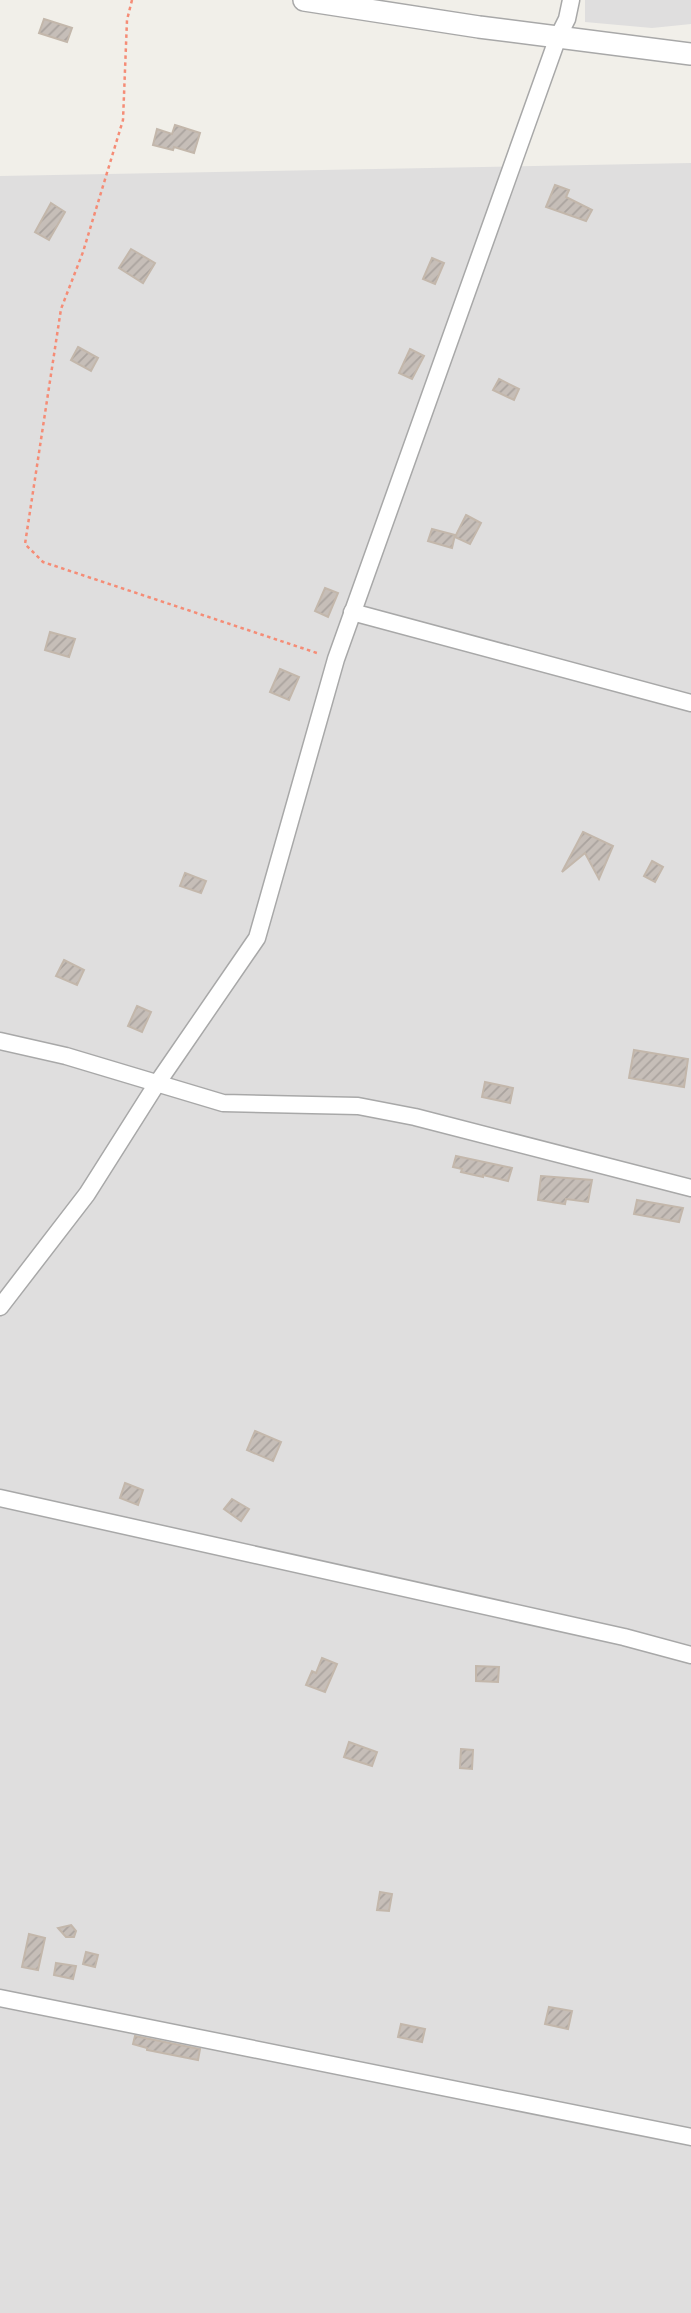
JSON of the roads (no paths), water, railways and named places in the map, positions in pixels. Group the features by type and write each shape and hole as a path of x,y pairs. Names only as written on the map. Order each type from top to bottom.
{"street":[{"path":"304,0 691,54"},
{"path":"0,1307 87,1194 156,1084 257,938 336,659 558,37 567,19 571,0"},
{"path":"352,612 691,703"},
{"path":"0,1041 66,1056 223,1103 358,1105 415,1117 691,1188"},
{"path":"0,1498 624,1637 691,1655"},
{"path":"0,1998 691,2137"}]}
